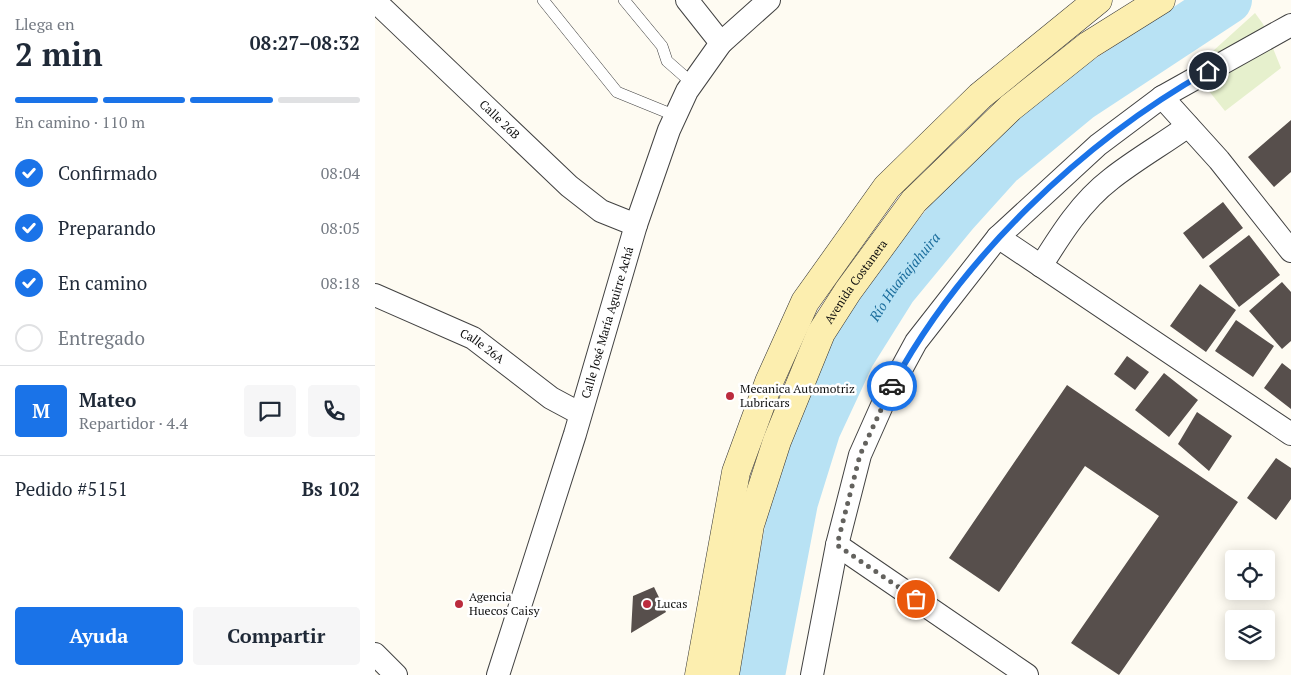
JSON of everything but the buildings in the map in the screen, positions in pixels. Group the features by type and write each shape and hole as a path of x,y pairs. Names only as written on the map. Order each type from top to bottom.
{"main road":[{"path":"699,675 736,472 769,382 805,302 887,187 980,96 1099,0"},
{"name":"Avenida Costanera","path":"725,675 750,524 777,441 827,324 914,201 948,168 1010,108 1089,45 1161,0"}],"street":[{"path":"687,0 721,43"},
{"name":"Calle José María Aguirre Achá","path":"498,675 575,434 579,413 636,224 676,116 693,83 721,43 769,0"},
{"name":"Calle 26B","path":"375,1 569,186 601,211 636,224"},
{"path":"812,675 837,545 860,455 884,401 916,342 999,237 1098,145 1162,97 1288,31"},
{"path":"1162,97 1219,160 1291,251"},
{"path":"1041,266 1071,220 1091,198 1111,179 1188,126"},
{"path":"999,237 1291,434"},
{"name":"Calle 26A","path":"375,295 473,338 551,398 579,413"},
{"path":"837,545 1027,675"},
{"path":"375,654 396,675"}],"lane":[{"path":"543,0 617,92 676,116"},
{"path":"624,0 663,46 667,61 693,83"}],"green space":[{"path":"1255,13 1263,24 1281,68 1225,111 1192,70"}],"waterway":[{"name":"Río Huañajahuira","path":"761,675 794,502 817,428 851,355 893,288 954,214 1000,163 1079,98 1228,0"}],"way so far":[{"path":"892,386 860,455 837,545 916,599"}],"place":[{"name":"Mecanica Automotriz Lubricars","path":"730,396"},
{"name":"Agencia Huecos Caisy","path":"459,604"},
{"name":"Lucas","path":"647,604"}],"route":[{"path":"892,386 916,342 999,237 1098,145 1162,97 1208,71"}]}
